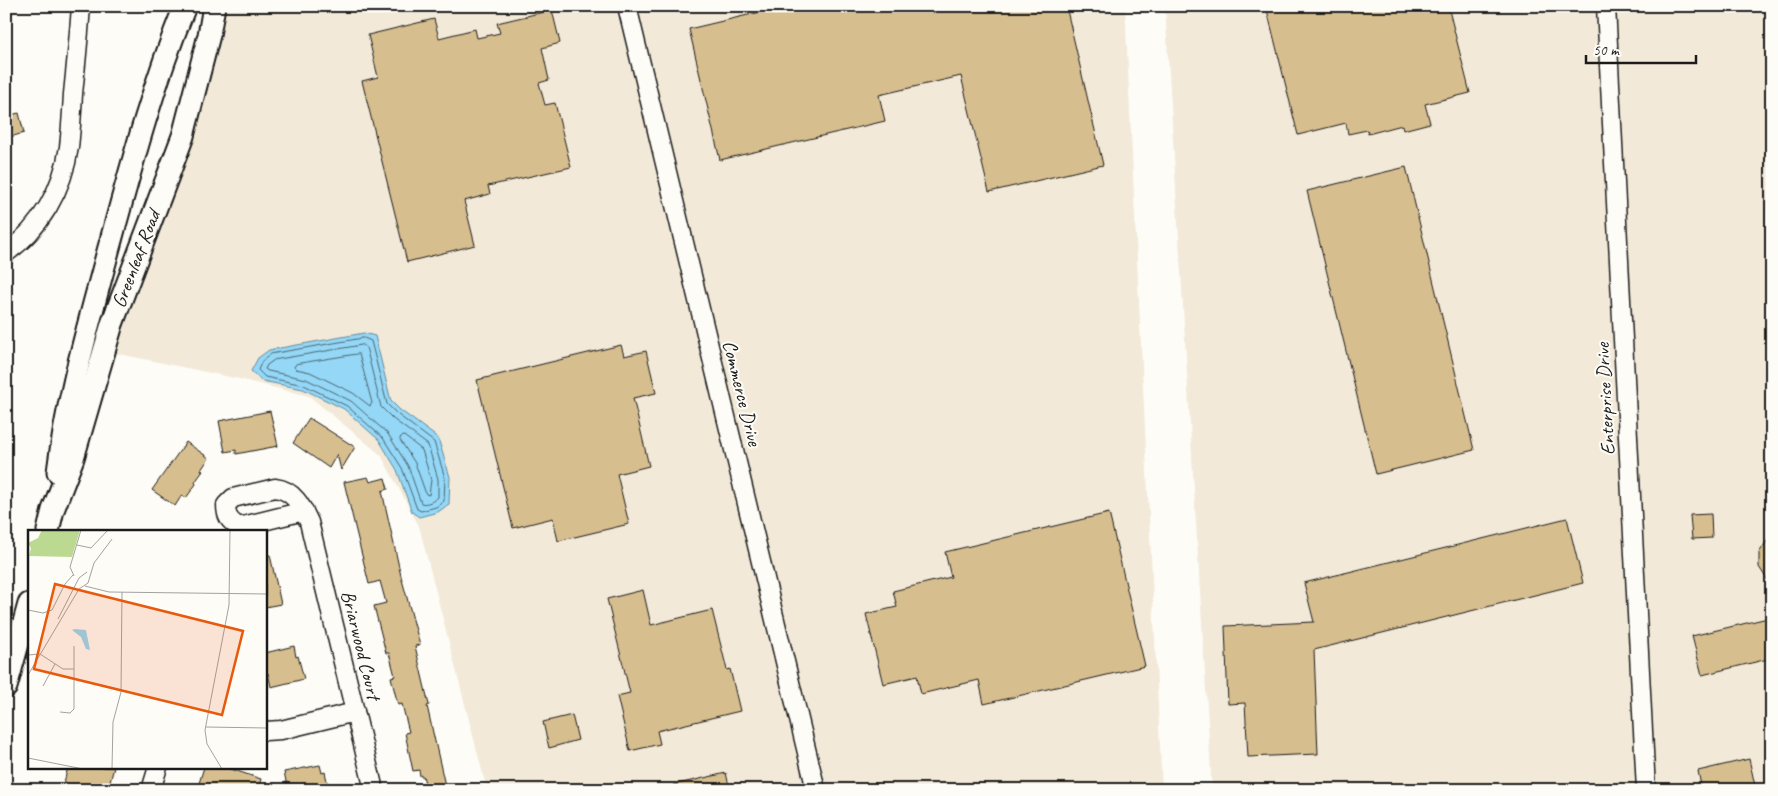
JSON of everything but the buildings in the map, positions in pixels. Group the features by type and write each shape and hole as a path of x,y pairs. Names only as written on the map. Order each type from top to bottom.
{"main road":[{"name":"Greenleaf Road","path":"48,530 72,387 85,335 146,116 165,56 185,6"},
{"name":"Greenleaf Road","path":"53,510 73,458 115,314 183,136 209,35 214,6"},
{"path":"6,687 28,608"}],"street":[{"path":"6,253 29,233 43,216 55,194 62,174 69,149 81,6"},
{"name":"Commerce Drive","path":"627,6 816,790"},
{"name":"Enterprise Drive","path":"1606,6 1646,790"},
{"name":"Briarwood Court","path":"304,511 309,522 374,790"},
{"path":"266,731 281,730 355,712"},
{"path":"152,790 158,768"}],"shaded area":[{"path":"221,6 1125,6 1162,790 487,790 419,526 381,455 309,396 115,353"},
{"path":"1165,6 1772,6 1772,790 1212,790"}],"water":[{"path":"364,333 375,336 391,401 400,410 438,438 450,477 449,504 438,512 419,517 412,512 397,470 379,440 344,409 303,389 262,381 251,371 258,358 269,350"}]}
